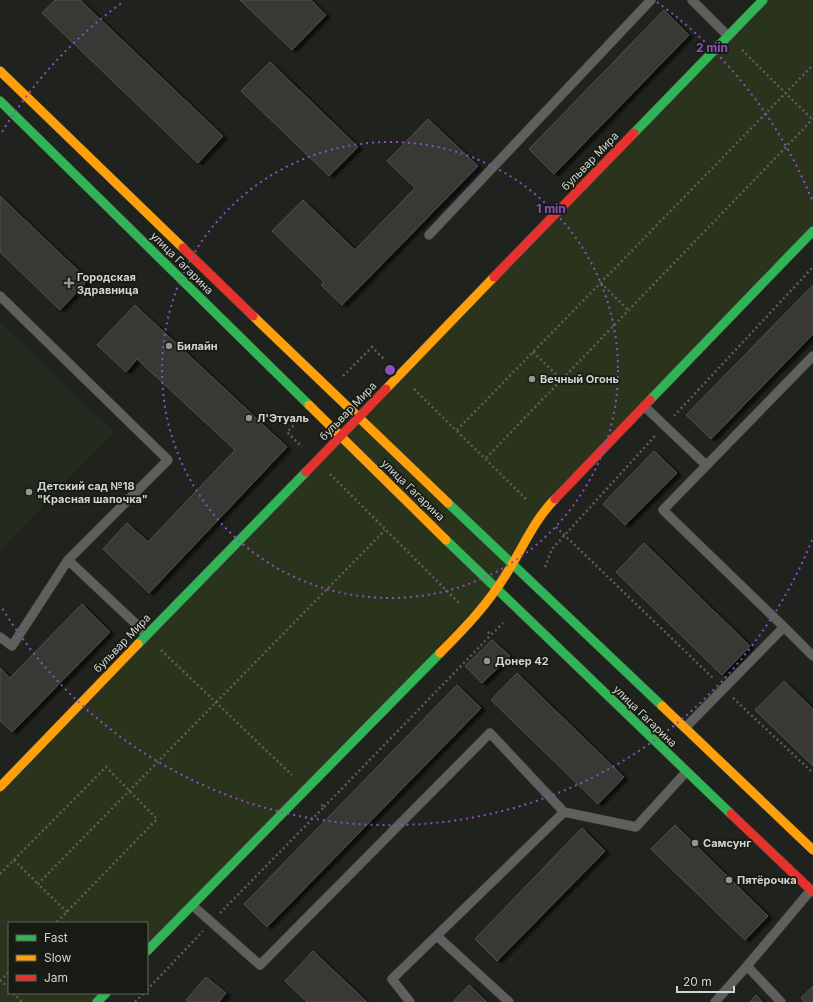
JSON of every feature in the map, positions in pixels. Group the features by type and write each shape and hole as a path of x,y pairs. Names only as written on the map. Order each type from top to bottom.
{"main road":[{"name":"бульвар Мира","path":"0,787 763,0"},
{"name":"улица Гагарина","path":"0,71 358,417 813,850"},
{"name":"улица Гагарина","path":"0,102 497,589 686,772 812,891"},
{"path":"148,950 474,619 497,589 541,513 813,230"},
{"path":"97,1002 105,994"}],"lane":[{"path":"429,235 651,0"},
{"path":"692,0 728,36"},
{"path":"0,296 168,460 68,560 12,646 0,636"},
{"path":"813,356 663,510 813,656"},
{"path":"644,406 706,465"},
{"path":"68,560 138,626 146,636"},
{"path":"685,728 784,627"},
{"path":"192,905 260,965 490,733 564,812 636,827 686,772"},
{"path":"410,1002 392,979 564,812"},
{"path":"715,1002 812,891"},
{"path":"437,936 508,1002"},
{"path":"748,966 781,1002"}],"path":[{"path":"486,459 813,120 728,36"},
{"path":"813,65 457,430 564,536 813,773"},
{"path":"552,549 665,425 813,267"},
{"path":"601,283 629,311"},
{"path":"533,352 562,380"},
{"path":"38,884 385,530"},
{"path":"148,989 491,635"},
{"path":"146,636 324,807"},
{"path":"0,874 106,767 157,819 57,922"},
{"path":"14,860 67,912"},
{"path":"8,973 0,980 8,987"},
{"path":"14,994 22,1002"},
{"path":"135,1002 143,994"}],"shaded area":[{"name":"Детский сад №18 \"Красная шапочка\"","path":"0,322 114,432 0,551"}],"green space":[{"path":"763,0 813,0 813,231 541,513 505,577 148,950 148,922 8,922 8,994 104,994 96,1002 0,1002 0,787"}],"building":[{"path":"55,0 80,0 223,136 198,163 42,13"},
{"path":"240,0 311,0 326,15 292,50"},
{"path":"664,10 689,35 554,174 529,149"},
{"path":"270,62 358,147 329,176 241,91"},
{"path":"428,119 478,166 342,305 321,285 324,282 272,231 303,200 355,250 415,188 387,161"},
{"path":"0,196 88,280 60,310 0,252"},
{"path":"813,285 813,334 711,439 686,415"},
{"path":"135,305 287,447 149,593 103,549 127,523 148,542 235,450 137,359 126,372 97,345"},
{"path":"654,451 677,473 625,525 603,504"},
{"path":"644,543 750,646 722,675 616,572"},
{"path":"82,604 110,632 12,732 0,721 0,668 10,678"},
{"name":"Донер 42","path":"492,640 510,656 482,683 465,666"},
{"path":"517,673 624,777 598,804 491,700"},
{"path":"784,681 813,709 813,766 755,710"},
{"path":"457,685 481,708 267,927 244,904"},
{"path":"675,825 768,916 745,940 651,849"},
{"path":"582,828 605,851 497,961 475,939"},
{"path":"313,951 367,1002 307,1002 285,981"},
{"path":"206,977 226,993 219,1002 188,1002 186,1000"},
{"path":"469,985 487,1002 453,1002"},
{"path":"813,986 813,1002 805,1002 801,998"},
{"path":"756,995 763,1002 750,1002"}],"traffic: fast":[{"path":"634,133 763,0"},
{"path":"0,101 309,405"},
{"path":"650,400 813,231"},
{"path":"138,644 306,472"},
{"path":"448,503 662,706"},
{"path":"446,540 731,814"},
{"path":"148,950 440,653"},
{"path":"97,1002 105,994"}],"traffic: slow":[{"path":"0,71 183,248"},
{"path":"386,389 494,277"},
{"path":"253,316 448,503"},
{"path":"309,405 446,540"},
{"path":"440,653 491,597 534,526 555,499"},
{"path":"0,787 138,644"},
{"path":"662,706 813,850"}],"traffic: jam":[{"path":"494,277 634,133"},
{"path":"183,248 253,316"},
{"path":"306,472 386,389"},
{"path":"555,499 650,400"},
{"path":"731,814 813,892"}],"place":[{"name":"Городская Здравница","path":"69,283"},
{"name":"Билайн","path":"169,346"},
{"name":"Вечный Огонь","path":"532,379"},
{"name":"Л'Этуаль","path":"249,418"},
{"name":"Детский сад №18 \"Красная шапочка\"","path":"29,492"},
{"name":"Донер 42","path":"487,661"},
{"name":"Самсунг","path":"695,843"},
{"name":"Пятёрочка","path":"729,880"}]}
